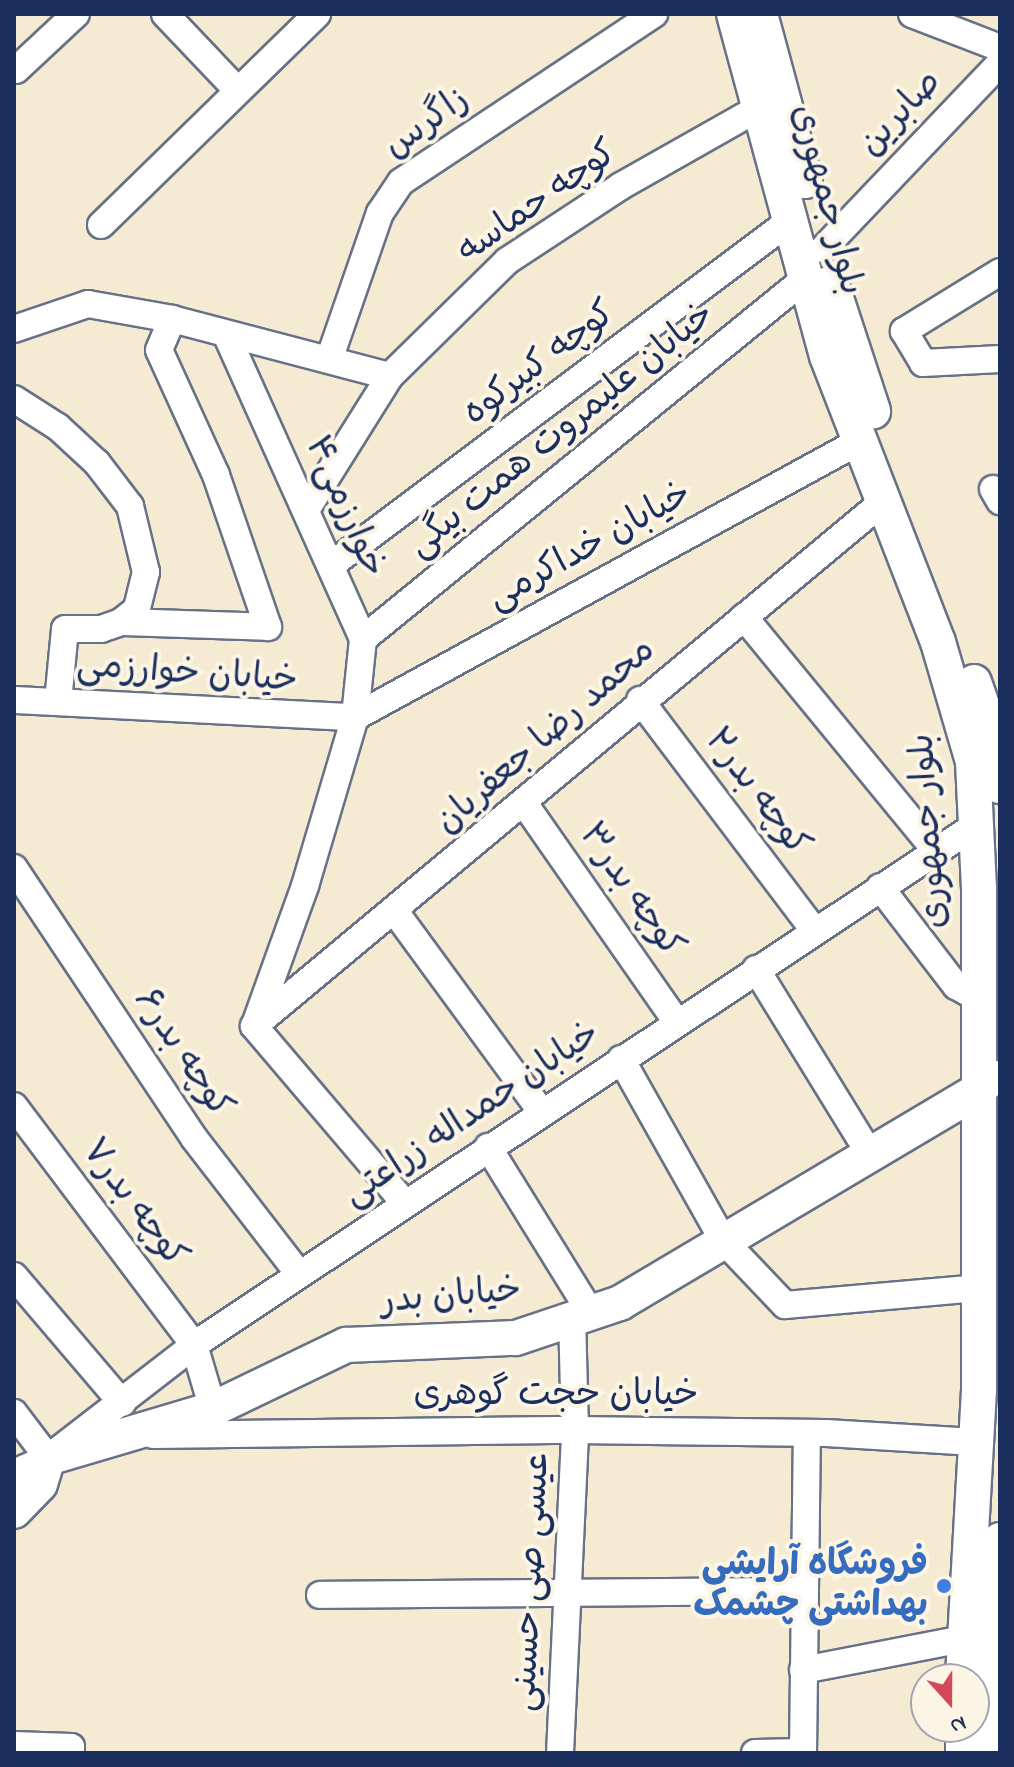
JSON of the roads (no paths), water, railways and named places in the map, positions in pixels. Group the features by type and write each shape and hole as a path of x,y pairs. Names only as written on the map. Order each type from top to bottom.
{"street":[{"path":"16,70 76,14"},
{"path":"165,14 238,91"},
{"path":"101,225 317,14"},
{"name":"زاگرس","path":"329,360 380,213 401,182 654,14"},
{"name":"بلوار جمهوری","path":"734,14 791,220 815,263"},
{"name":"بلوار جمهوری","path":"760,14 815,263 827,356 871,436 995,728 1000,786"},
{"path":"912,14 1000,48"},
{"name":"صابرین","path":"815,263 1000,63"},
{"name":"کوچه حماسه","path":"306,510 390,376 507,261 621,186 759,108"},
{"name":"کوچه کبیرکوه","path":"331,565 791,220"},
{"name":"خیابان علیمروت همت بیگی","path":"363,639 815,263"},
{"path":"1000,272 904,331 923,363 1000,359"},
{"path":"14,329 88,304 172,319 390,376"},
{"path":"121,622 268,627 216,475 159,350 172,319"},
{"name":"خوارزمی۴","path":"226,334 363,639 355,717 305,886 254,1026"},
{"path":"14,399 58,427 97,463 130,506 146,572 137,609 121,622 101,629 65,629 58,702"},
{"name":"بلوار جمهوری","path":"871,436 884,501 964,720 976,825 978,998 990,1079 963,1663"},
{"name":"خیابان خداکرمی","path":"355,717 871,436"},
{"name":"محمد رضا جعفریان","path":"254,1026 396,913 640,700 884,501"},
{"path":"744,617 936,851"},
{"name":"خیابان خوارزمی","path":"14,700 355,717"},
{"name":"کوچه بدر۲","path":"640,700 814,930"},
{"name":"کوچه بدر۳","path":"524,803 676,1021"},
{"name":"خیابان حمداله زراعتی","path":"14,1473 48,1458 194,1345 404,1202 976,825"},
{"name":"کوچه بدر۶","path":"14,868 194,1138 299,1274"},
{"path":"880,887 956,986 978,998"},
{"path":"396,913 541,1111"},
{"path":"756,969 870,1154"},
{"path":"254,1026 404,1202"},
{"path":"621,1059 723,1240 785,1305 980,1288"},
{"name":"خیابان بدر","path":"48,1458 138,1435 213,1409 346,1345 516,1338 620,1303 990,1079"},
{"name":"کوچه بدر۷","path":"14,1106 194,1345"},
{"path":"488,1147 582,1316"},
{"path":"14,1276 122,1403"},
{"name":"عیسی صی حسینی","path":"560,1753 582,1316"},
{"path":"194,1345 213,1409"},
{"path":"14,1413 48,1458 40,1484 14,1511"},
{"name":"خیابان حجت گوهری","path":"138,1435 575,1430 807,1434 975,1442"},
{"path":"755,1753 803,1752 807,1434"},
{"path":"995,1753 1000,1540"},
{"path":"320,1595 568,1597 804,1591"},
{"path":"803,1670 963,1639"},
{"path":"14,1745 71,1747 71,1753"}],"place":[{"name":"فروشگاه آرایشی بهداشتی چشمک","path":"944,1586"}]}
